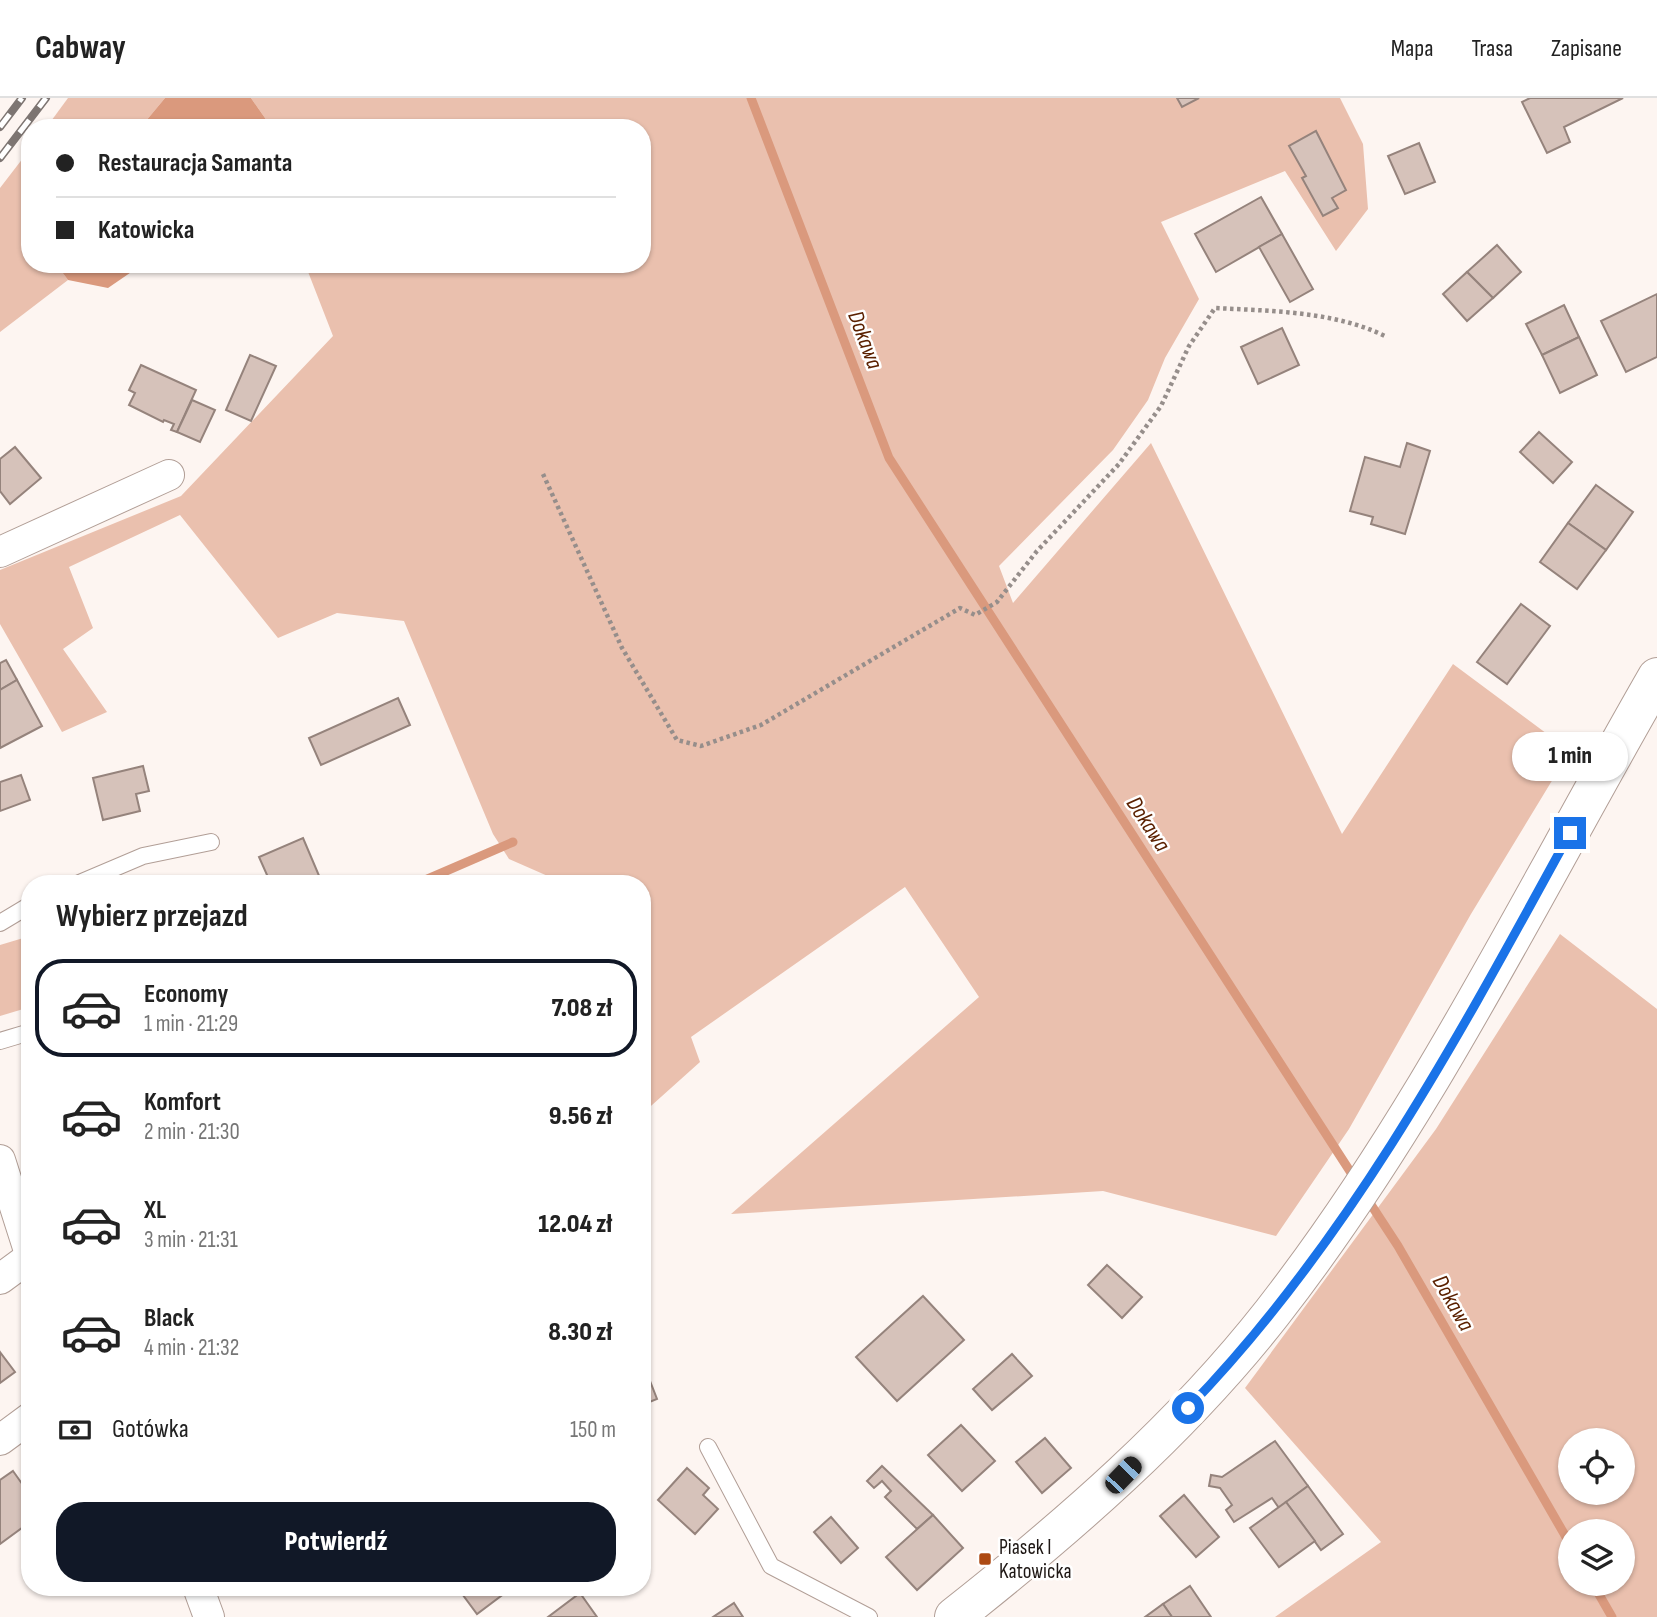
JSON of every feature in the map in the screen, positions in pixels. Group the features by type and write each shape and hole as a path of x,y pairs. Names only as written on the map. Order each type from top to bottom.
{"street":[{"path":"0,552 170,474"},
{"path":"954,1617 1029,1558 1123,1475 1205,1391 1270,1315 1331,1235 1389,1148 1505,953 1657,677"},
{"path":"0,1160 21,1227"},
{"path":"0,1279 21,1263"},
{"path":"0,1440 21,1425"},
{"path":"201,1596 209,1617"}],"lane":[{"path":"99,875 144,856 211,842"},
{"path":"0,923 21,910"},
{"path":"0,1041 21,1035"},
{"path":"708,1447 771,1566 869,1617"}],"path":[{"path":"543,474 622,649 677,740 701,746 761,725 960,608 975,615 997,601 1037,551 1119,464 1161,406 1189,346 1215,308 1293,313 1367,327 1385,336"}],"shaded area":[{"path":"68,98 165,98 148,119 53,119"},
{"path":"165,98 251,98 266,119 148,119"},
{"path":"251,98 1340,98 1363,144 1368,209 1336,251 1285,171 1161,222 1199,299 1165,358 1148,400 1113,450 999,566 1013,603 1151,443 1342,834 1453,664 1570,751 1471,914 1349,1129 1276,1236 1103,1191 731,1214 979,997 905,887 691,1037 700,1062 651,1106 651,875 545,875 509,859 493,834 404,621 337,613 278,638 180,515 69,567 93,628 63,649 107,712 62,732 0,624 0,570 181,496 333,336 308,273 651,273 651,119 266,119"},
{"path":"21,161 21,273 63,273 68,280 0,332 0,188"},
{"path":"63,273 130,273 108,288 68,280"},
{"path":"1560,934 1657,1009 1657,1617 1275,1617 1381,1542 1245,1388 1436,1129"},
{"path":"21,939 21,1010 0,1016 0,945"}],"building":[{"path":"1177,98 1199,98 1182,107"},
{"path":"1530,98 1623,98 1564,127 1570,142 1547,153 1522,102"},
{"path":"1316,131 1346,190 1332,198 1338,208 1323,216 1302,178 1306,176 1289,146"},
{"path":"1419,143 1435,182 1405,194 1388,156"},
{"path":"1261,197 1282,234 1216,272 1195,234"},
{"path":"1282,234 1313,289 1290,302 1259,247"},
{"path":"1497,245 1521,272 1493,298 1467,272"},
{"path":"1467,272 1493,298 1467,321 1443,294"},
{"path":"1657,294 1657,357 1626,372 1601,321"},
{"path":"1564,305 1579,337 1542,355 1526,324"},
{"path":"1282,328 1299,365 1258,384 1241,347"},
{"path":"1579,337 1597,375 1560,393 1542,355"},
{"path":"250,355 276,366 251,421 226,410"},
{"path":"141,365 196,390 177,432 171,430 174,424 164,420 163,422 129,405 135,393 129,390"},
{"path":"192,400 215,410 200,442 177,432"},
{"path":"1539,432 1572,462 1553,483 1520,452"},
{"path":"1407,443 1430,451 1405,534 1371,524 1373,517 1350,511 1365,457 1400,467"},
{"path":"15,447 41,478 10,504 0,491 0,459"},
{"path":"1596,485 1633,512 1606,550 1568,523"},
{"path":"1568,523 1606,550 1577,589 1540,562"},
{"path":"1521,604 1550,626 1507,684 1477,662"},
{"path":"6,660 17,680 0,690 0,663"},
{"path":"17,680 42,726 0,748 0,690"},
{"path":"398,698 410,725 321,765 309,738"},
{"path":"143,766 149,791 136,794 140,811 103,820 93,778"},
{"path":"21,775 30,800 0,811 0,782"},
{"path":"303,838 319,875 267,875 259,857"},
{"path":"1107,1265 1142,1297 1122,1318 1088,1285"},
{"path":"923,1296 964,1340 897,1401 856,1357"},
{"path":"0,1352 15,1372 0,1383"},
{"path":"1012,1354 1032,1376 992,1410 973,1389"},
{"path":"651,1384 657,1399 651,1401"},
{"path":"961,1425 995,1461 962,1491 928,1455"},
{"path":"1045,1438 1071,1468 1042,1493 1016,1462"},
{"path":"1275,1441 1308,1486 1279,1508 1272,1498 1234,1522 1226,1510 1232,1505 1220,1488 1209,1486 1211,1475 1222,1477"},
{"path":"882,1466 933,1515 917,1529 885,1497 891,1491 882,1481 874,1488 867,1481"},
{"path":"687,1468 709,1488 703,1495 718,1509 695,1534 658,1500"},
{"path":"13,1471 21,1482 21,1529 0,1544 0,1480"},
{"path":"1308,1486 1343,1534 1321,1550 1286,1502"},
{"path":"1184,1495 1219,1537 1196,1557 1160,1516"},
{"path":"1286,1502 1315,1541 1279,1567 1250,1528"},
{"path":"933,1515 963,1548 917,1590 886,1557"},
{"path":"831,1517 858,1548 841,1563 814,1532"},
{"path":"1190,1586 1211,1617 1172,1617 1163,1604"},
{"path":"464,1596 501,1596 477,1614"},
{"path":"576,1596 582,1596 597,1617 548,1617"},
{"path":"734,1603 743,1617 713,1617"},
{"path":"1163,1604 1172,1617 1145,1617"}],"waterway":[{"name":"Dokawa","path":"751,98 889,458 1355,1179"},
{"path":"437,875 513,842"},
{"name":"Dokawa","path":"1366,1197 1398,1246 1558,1523"},
{"name":"Dokawa","path":"1600,1596 1612,1617"}],"railway":[{"path":"0,127 22,98"},
{"path":"30,119 46,98"},
{"path":"0,158 21,131"}],"place":[{"name":"Piasek I Katowicka","path":"985,1559"}],"route":[{"path":"1188,1408 1270,1315 1331,1235 1389,1148 1505,953 1570,833"}]}
